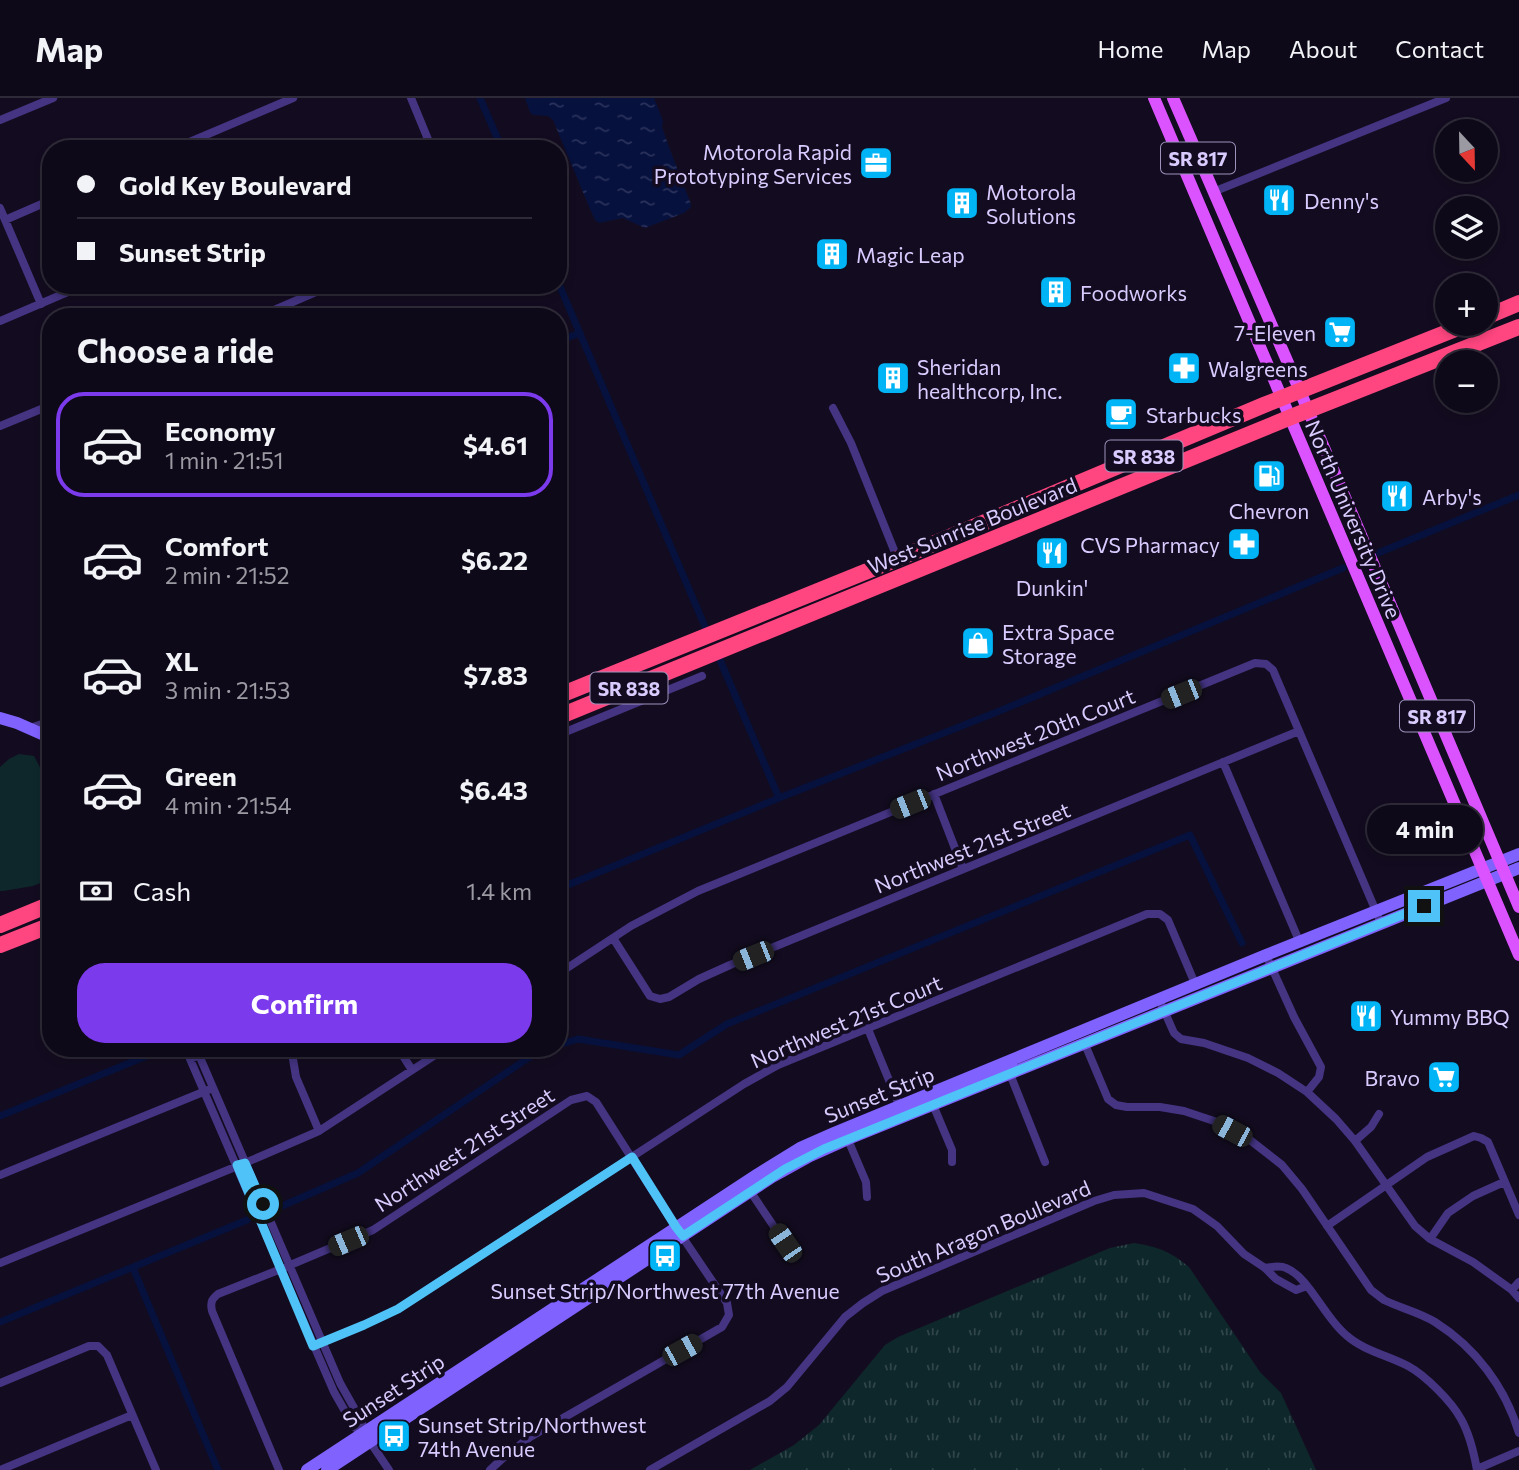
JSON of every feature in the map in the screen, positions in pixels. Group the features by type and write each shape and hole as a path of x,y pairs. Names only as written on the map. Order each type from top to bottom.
{"highway":[{"path":"1498,312 1519,303"},
{"name":"West Sunrise Boulevard","path":"567,713 1290,417 1519,327"},
{"name":"West Sunrise Boulevard","path":"567,691 897,559 1438,336"},
{"path":"0,925 42,908"},
{"path":"0,945 42,929"}],"main road":[{"name":"North University Drive","path":"1154,98 1519,955"},
{"name":"North University Drive","path":"1172,98 1519,907"},
{"path":"1191,184 1203,191 1213,192"},
{"path":"1198,202 1209,203 1224,218"}],"street":[{"path":"0,120 50,98"},
{"path":"194,140 293,98"},
{"path":"411,98 428,140"},
{"path":"1213,192 1446,98"},
{"path":"5,220 42,204"},
{"path":"0,208 41,303"},
{"path":"0,321 62,294"},
{"path":"279,308 311,294"},
{"path":"833,408 851,443 897,559 909,575"},
{"path":"0,426 42,409"},
{"name":"Northwest 20th Court","path":"567,968 631,926 698,891 1255,663 1266,664 1273,670 1299,731"},
{"path":"567,731 702,676"},
{"path":"0,718 42,734"},
{"path":"30,728 42,724"},
{"path":"1299,731 1381,923"},
{"name":"Northwest 21st Street","path":"613,938 650,996 660,999 668,997 730,965 1299,731"},
{"path":"1223,762 1302,948"},
{"path":"933,794 963,869"},
{"name":"Sunset Strip","path":"1302,948 1376,911 1502,867 1519,854"},
{"name":"Sunset Strip","path":"1502,867 1519,867"},
{"name":"Sunset Strip","path":"307,1470 367,1437 747,1187 846,1134 1269,961 1381,923 1484,874"},
{"name":"Northwest 21st Court","path":"313,1346 398,1309 744,1084 778,1065 1147,915 1160,914 1168,920 1198,990"},
{"path":"1269,961 1321,1068 1320,1077 1307,1092"},
{"path":"1161,1004 1174,1033 1181,1039 1248,1058 1307,1092 1355,1141 1415,1226 1430,1239 1473,1262 1519,1298"},
{"path":"868,1029 902,1111"},
{"path":"1083,1037 1108,1100 1127,1107 1160,1107 1184,1111 1214,1121 1250,1140 1282,1165 1302,1189 1371,1290 1385,1300 1434,1321 1480,1359 1502,1390 1519,1433"},
{"path":"404,1057 412,1070"},
{"path":"0,1263 319,1131 432,1057"},
{"path":"293,1059 296,1077 319,1131"},
{"path":"1007,1068 1045,1162"},
{"path":"0,1175 209,1090 285,1268 313,1346 354,1427 367,1437"},
{"name":"Northwest 21st Street","path":"279,1470 212,1311 212,1299 218,1294 373,1230 578,1097 587,1096 596,1101 632,1157"},
{"path":"931,1099 952,1150 952,1162"},
{"path":"1355,1141 1371,1127 1379,1114"},
{"path":"846,1134 866,1182 867,1197"},
{"path":"1327,1226 1427,1157 1474,1136 1488,1142 1519,1215"},
{"path":"490,1470 530,1437 722,1327 729,1315 727,1303 632,1157"},
{"path":"1430,1239 1448,1213 1473,1196 1504,1182"},
{"path":"747,1187 785,1243"},
{"name":"South Aragon Boulevard","path":"650,1470 770,1401 787,1387 845,1317 882,1291 1094,1201 1114,1195 1144,1193 1193,1209 1217,1226 1244,1254 1282,1283"},
{"path":"285,1268 367,1437 388,1470"},
{"path":"1265,1268 1287,1268 1303,1279 1334,1324 1347,1336 1366,1349 1410,1367 1429,1381 1460,1416 1469,1436 1477,1469 1519,1451"},
{"path":"1287,1268 1282,1283 1296,1290 1307,1286"},
{"path":"1511,1290 1519,1282"},
{"path":"0,1383 89,1346 98,1346 107,1355 156,1470"},
{"path":"0,1470 132,1415"},
{"name":"Sunset Strip","path":"327,1470 367,1437"}],"green space":[{"path":"19,754 34,756 42,771 42,882 0,891 0,767"},
{"path":"1134,1243 1163,1250 1189,1267 1260,1372 1281,1393 1316,1470 750,1470 794,1445 819,1425 885,1345 898,1337 1110,1248"}],"water":[{"path":"525,98 654,98 691,207 684,213 645,228 623,218 599,223 595,220 567,154 567,140 561,140 553,120 548,116 533,115"}],"waterway":[{"path":"480,98 498,140"},
{"path":"563,294 706,629"},
{"path":"567,338 580,333"},
{"path":"1378,553 1519,495"},
{"path":"567,885 997,712 1343,568"},
{"path":"720,660 779,798"},
{"path":"567,1042 578,1039 679,1055 727,1024 1190,835 1242,943"},
{"path":"0,1116 144,1057"},
{"path":"275,1209 358,1173 530,1057"},
{"path":"0,1322 247,1220"},
{"path":"133,1268 218,1470"}],"place":[{"name":"Motorola Rapid Prototyping Services","path":"876,163"},
{"name":"Denny's","path":"1279,200"},
{"name":"Motorola Solutions","path":"962,203"},
{"name":"Magic Leap","path":"832,254"},
{"name":"Foodworks","path":"1056,292"},
{"name":"7-Eleven","path":"1340,332"},
{"name":"Walgreens","path":"1184,368"},
{"name":"Sheridan healthcorp, Inc.","path":"893,378"},
{"name":"Starbucks","path":"1121,414"},
{"name":"Chevron","path":"1269,476"},
{"name":"Arby's","path":"1397,496"},
{"name":"CVS Pharmacy","path":"1244,544"},
{"name":"Dunkin'","path":"1052,553"},
{"name":"Extra Space Storage","path":"978,643"},
{"name":"Yummy BBQ","path":"1366,1016"},
{"name":"Bravo","path":"1444,1077"},
{"name":"Sunset Strip/Northwest 77th Avenue","path":"665,1256"},
{"name":"Sunset Strip/Northwest 74th Avenue","path":"394,1436"}],"route":[{"path":"263,1204 245,1163 237,1165 313,1346 398,1309 632,1157 683,1236 785,1169 824,1149 1424,906"}]}
